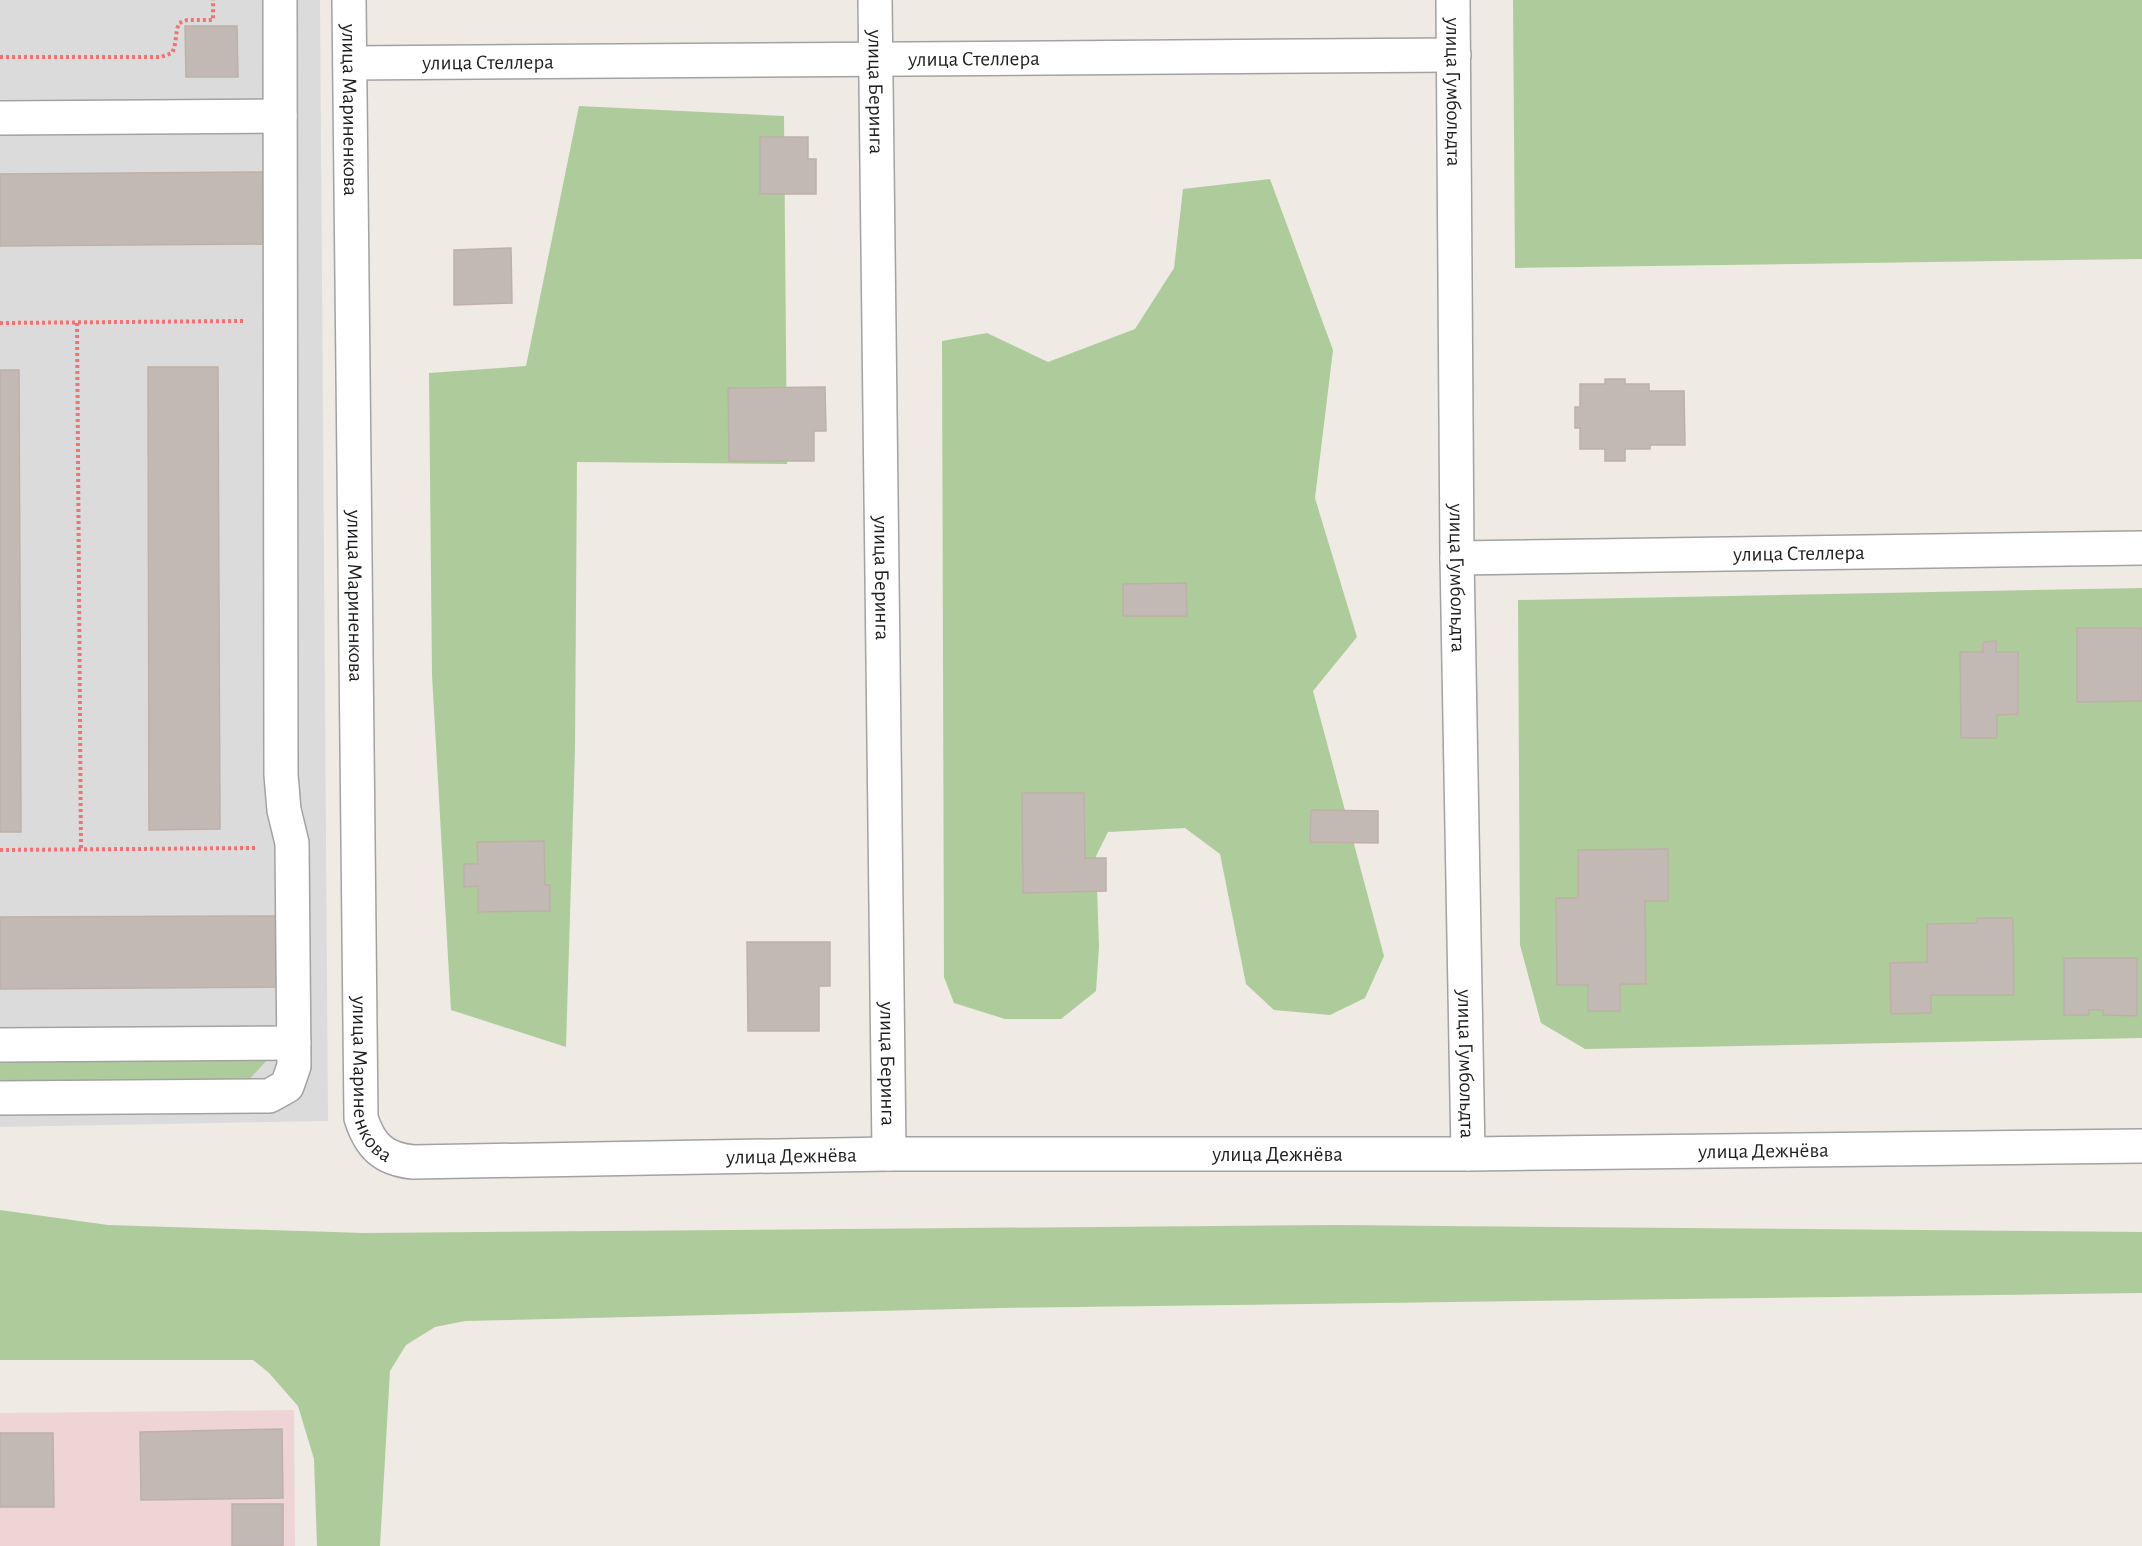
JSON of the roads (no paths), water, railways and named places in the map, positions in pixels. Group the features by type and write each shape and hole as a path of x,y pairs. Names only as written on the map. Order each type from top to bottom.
{"street":[{"path":"0,1098 269,1096 287,1086 294,1066 292,848 284,810 281,775 279,0"},
{"name":"улица Мариненкова","path":"349,0 361,1118 367,1135 382,1153 397,1160 412,1162"},
{"name":"улица Беринга","path":"875,0 889,1154"},
{"name":"улица Гумбольдта","path":"1453,0 1457,558 1468,1154"},
{"name":"улица Стеллера","path":"350,63 1454,55"},
{"path":"0,118 280,116"},
{"name":"улица Стеллера","path":"1457,558 2142,548"},
{"path":"0,1045 294,1043"},
{"name":"улица Дежнёва","path":"412,1162 889,1154 1468,1154 2142,1146"}]}
